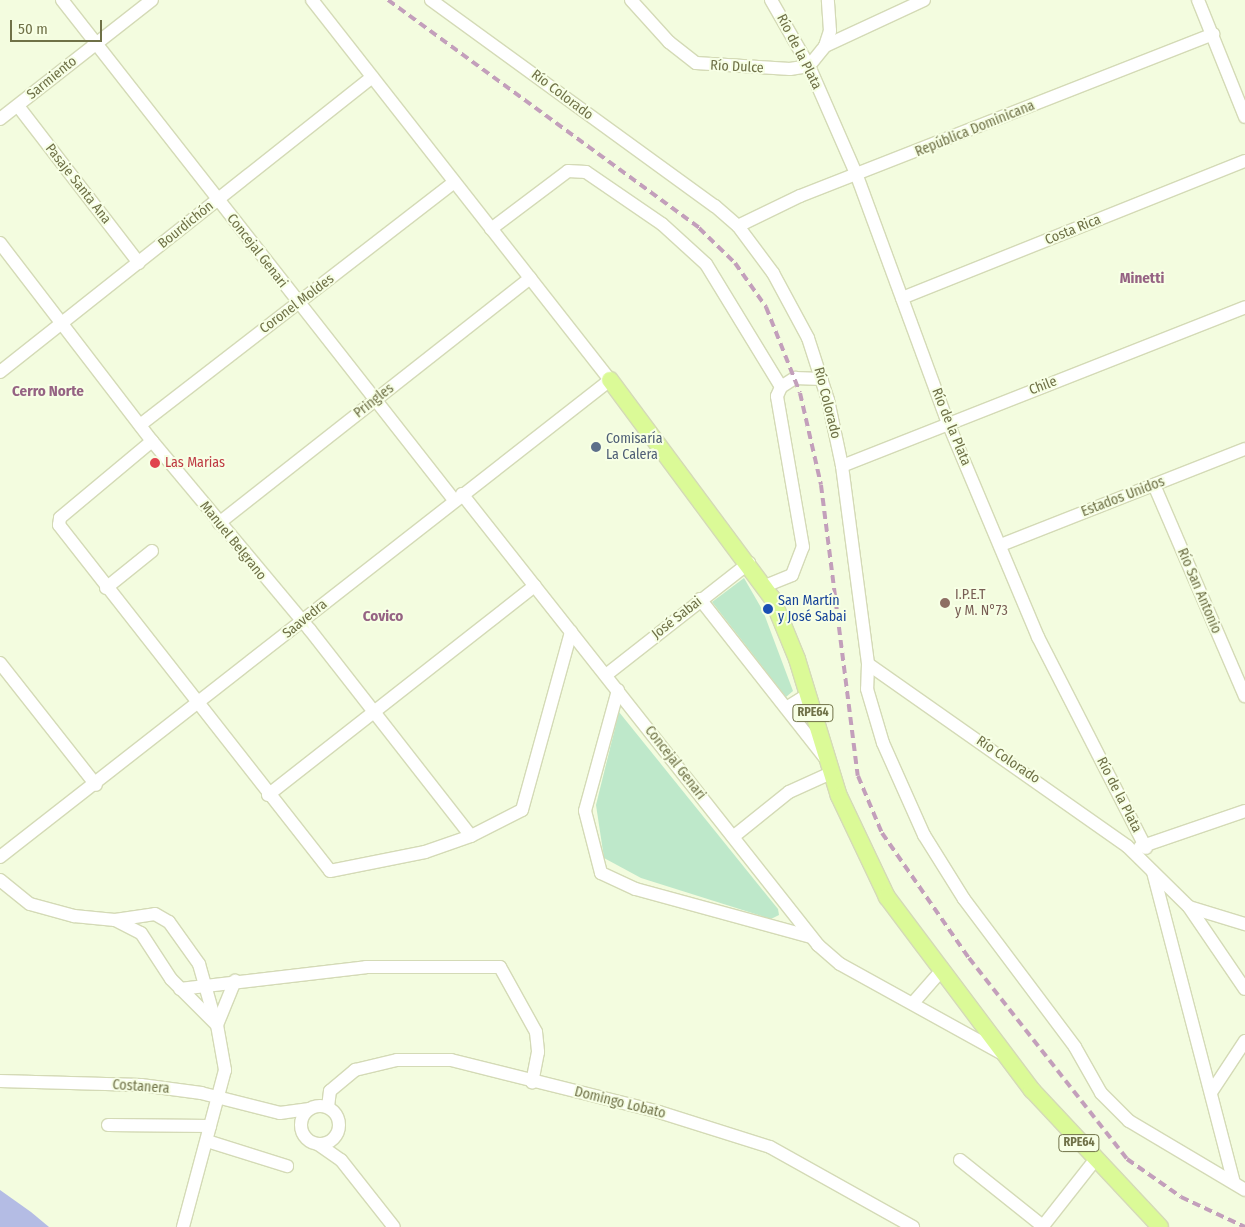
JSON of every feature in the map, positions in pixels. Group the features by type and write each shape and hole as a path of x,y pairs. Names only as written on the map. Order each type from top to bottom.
{"main road":[{"name":"RPE64","path":"610,380 750,563 765,586 786,628 829,767 871,871 941,971 1003,1054 1095,1160 1160,1227"}],"street":[{"name":"Concejal Genari","path":"62,0 375,400 535,586 811,937 840,964 1003,1054"},
{"name":"Sarmiento","path":"0,119 152,0"},
{"name":"RPE64","path":"312,0 610,380"},
{"name":"Río Colorado","path":"431,0 738,226 797,312 822,379 842,466 868,664 1128,846"},
{"name":"Río Dulce","path":"631,0 674,47 696,63 809,66"},
{"name":"Río de la Plata","path":"771,0 809,66 857,176 948,423 1001,545 1038,637 1146,848"},
{"path":"809,66 825,46 830,31 828,0"},
{"path":"825,46 924,0"},
{"path":"1198,0 1245,117"},
{"name":"República Dominicana","path":"738,226 784,203 857,176 1212,34"},
{"name":"Bourdichón","path":"0,372 62,320 139,263 372,77"},
{"name":"Pasaje Santa Ana","path":"18,106 139,263"},
{"name":"Costa Rica","path":"902,298 1245,161"},
{"path":"492,229 568,171 586,172 662,224 706,264 781,387"},
{"name":"Coronel Moldes","path":"140,425 454,182"},
{"name":"Manuel Belgrano","path":"0,243 62,320 152,441 302,622 471,836"},
{"name":"Pringles","path":"219,523 530,278"},
{"name":"Chile","path":"842,466 1245,307"},
{"path":"765,586 792,574 803,546 777,404 781,387 795,378 822,379"},
{"name":"Saavedra","path":"0,857 96,785 458,497 610,380"},
{"path":"152,441 58,522 106,588 330,871 409,856 471,836 515,816 528,801 571,632"},
{"name":"Estados Unidos","path":"1001,545 1245,449"},
{"name":"Río San Antonio","path":"1154,485 1241,675 1245,696"},
{"path":"106,588 152,552"},
{"name":"José Sabai","path":"606,675 700,599 750,563"},
{"path":"268,795 535,586"},
{"path":"700,599 786,708 829,767 789,792 733,837"},
{"path":"0,663 96,785"},
{"path":"868,664 867,689 883,743 924,835 964,899 1075,1047 1113,1107 1240,1188"},
{"path":"618,690 585,811 597,867 636,889 811,937"},
{"path":"786,708 807,695"},
{"path":"1128,846 1146,848 1245,811"},
{"name":"Río de la Plata","path":"1128,846 1189,906 1245,924"},
{"path":"1153,872 1212,1092 1228,1172 1240,1188"},
{"path":"0,880 30,904 74,916 114,920 155,914 169,922 192,949 217,1025 225,1070 220,1097 210,1126 183,1227"},
{"path":"1189,906 1245,989"},
{"path":"114,920 146,938 180,989 217,1025"},
{"path":"180,989 366,967 500,967 536,1032 538,1052 532,1082"},
{"path":"913,1003 941,971"},
{"path":"217,1025 235,982"},
{"path":"1212,1092 1245,1041"},
{"name":"Domingo Lobato","path":"328,1107 330,1092 341,1079 356,1070 397,1060 451,1060 532,1082 659,1112 770,1147 913,1227"},
{"name":"Costanera","path":"0,1081 141,1085 220,1097 280,1113 328,1107"},
{"path":"328,1107 339,1121 338,1133 341,1160"},
{"path":"302,1132 301,1120 308,1109"},
{"name":"Costanera","path":"280,1113 317,1144 341,1160 394,1227"},
{"path":"108,1125 210,1126"},
{"path":"317,1144 329,1142 338,1133"},
{"path":"207,1141 287,1166"},
{"path":"960,1160 1044,1227 1095,1160"}],"green space":[{"path":"744,578 763,611 793,691 786,697 712,602"},
{"path":"619,712 778,909 779,915 771,919 641,878 604,858 596,805"}],"water":[{"path":"0,1190 31,1212 49,1227 0,1227"}],"railway":[{"path":"388,0 699,228 735,263 766,307 800,393 821,485 858,776 882,833 969,958 1127,1159 1181,1197 1245,1227"}],"place":[{"name":"Comisaría La Calera","path":"596,447"},
{"name":"Las Marias","path":"155,463"},
{"name":"I.P.E.T y M. N°73","path":"945,603"},
{"name":"San Martín y José Sabai","path":"768,609"}],"district":[{"name":"Minetti","path":"1142,279"},
{"name":"Cerro Norte","path":"48,392"},
{"name":"Covico","path":"383,617"}]}
